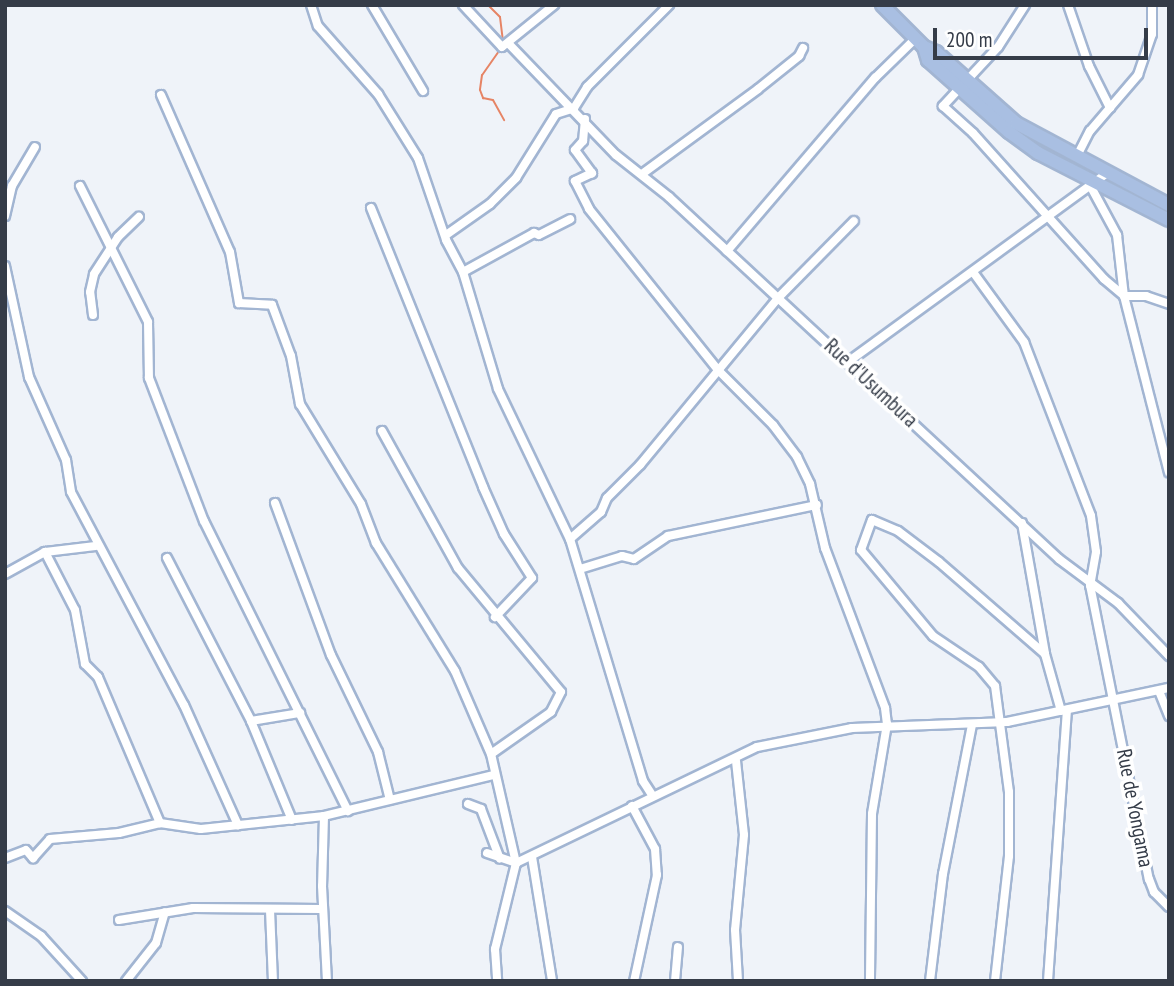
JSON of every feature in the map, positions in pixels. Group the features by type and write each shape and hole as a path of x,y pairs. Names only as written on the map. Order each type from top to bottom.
{"main road":[{"path":"882,5 919,43 1038,153 1099,180 1169,205"},
{"path":"1012,128 1077,156 1099,180 1169,220"}],"street":[{"path":"311,5 318,26 409,138 463,272 498,388 570,539 643,781 652,795"},
{"path":"372,5 423,91"},
{"name":"Rue d'Usumbura","path":"463,5 502,47 509,44 585,119 616,155 642,174 779,298 1090,586 1118,603 1169,656"},
{"path":"509,44 554,5"},
{"path":"446,235 490,204 516,178 556,114 574,108 587,87 669,5"},
{"path":"1025,5 998,47 943,106 1124,296 1146,296 1169,304"},
{"path":"1068,5 1089,66 1110,108"},
{"path":"1077,156 1090,131 1138,75 1152,34 1152,5"},
{"path":"727,251 875,78 919,43"},
{"path":"642,174 758,89 799,56 803,48"},
{"path":"161,95 230,252 239,303 272,305 291,356 300,404 361,503 376,543 455,671 491,754 493,775 516,863 495,949 497,981"},
{"path":"585,119 583,141 575,150 592,173 575,181 589,209 718,370 789,446 817,505 825,548 887,724 872,814 870,981"},
{"path":"5,216 12,186 35,147"},
{"path":"848,362 973,272 1046,215 1099,180 1117,235 1124,296 1168,470"},
{"path":"80,186 148,322 149,378 159,413 204,521 348,811"},
{"path":"371,208 483,486 504,534 532,578 495,617"},
{"path":"93,315 90,292 94,274 139,217"},
{"path":"463,272 534,233 539,234 570,219"},
{"path":"570,539 601,512 607,498 640,465 779,298 854,221"},
{"path":"5,266 29,377 66,460 71,492 96,546 184,705 238,825"},
{"path":"973,272 1024,342 1091,516 1096,552 1090,586"},
{"path":"382,431 444,548 495,617 561,692 551,712 491,754"},
{"path":"275,503 331,655 378,752 390,800"},
{"path":"580,569 622,556 634,559 668,536 817,505"},
{"path":"995,981 1009,856 1007,761 995,686 989,676 933,636 861,550 872,520 898,531 929,555 1045,654"},
{"path":"1021,520 1045,654 1064,711 1048,981"},
{"path":"5,574 45,552 96,546"},
{"path":"45,552 75,610 85,664 99,677 160,823"},
{"path":"167,558 251,721 292,820"},
{"name":"Rue de Yongama","path":"1090,586 1149,879 1154,892 1169,907"},
{"path":"487,853 516,863 532,857 652,795 736,761 757,747 887,724 999,723 1113,702 1169,688"},
{"path":"1159,691 1169,716"},
{"path":"251,721 300,713"},
{"path":"930,981 943,874 972,725"},
{"path":"736,761 744,835 735,930 738,981"},
{"path":"5,858 26,850 33,858 50,839 119,833 160,823 201,829 324,816 493,775"},
{"path":"467,804 481,809 500,859"},
{"path":"632,806 655,849 657,875 634,981"},
{"path":"324,816 322,909 327,981"},
{"path":"532,857 552,981"},
{"path":"120,920 193,908 322,909"},
{"path":"270,909 273,981"},
{"path":"5,911 41,936 82,981"},
{"path":"126,981 156,943 165,912"},
{"path":"675,981 678,947"}],"waterway":[{"path":"488,5 500,17 503,43"},
{"path":"499,51 482,75 480,90 483,98 493,100 504,120"}]}
